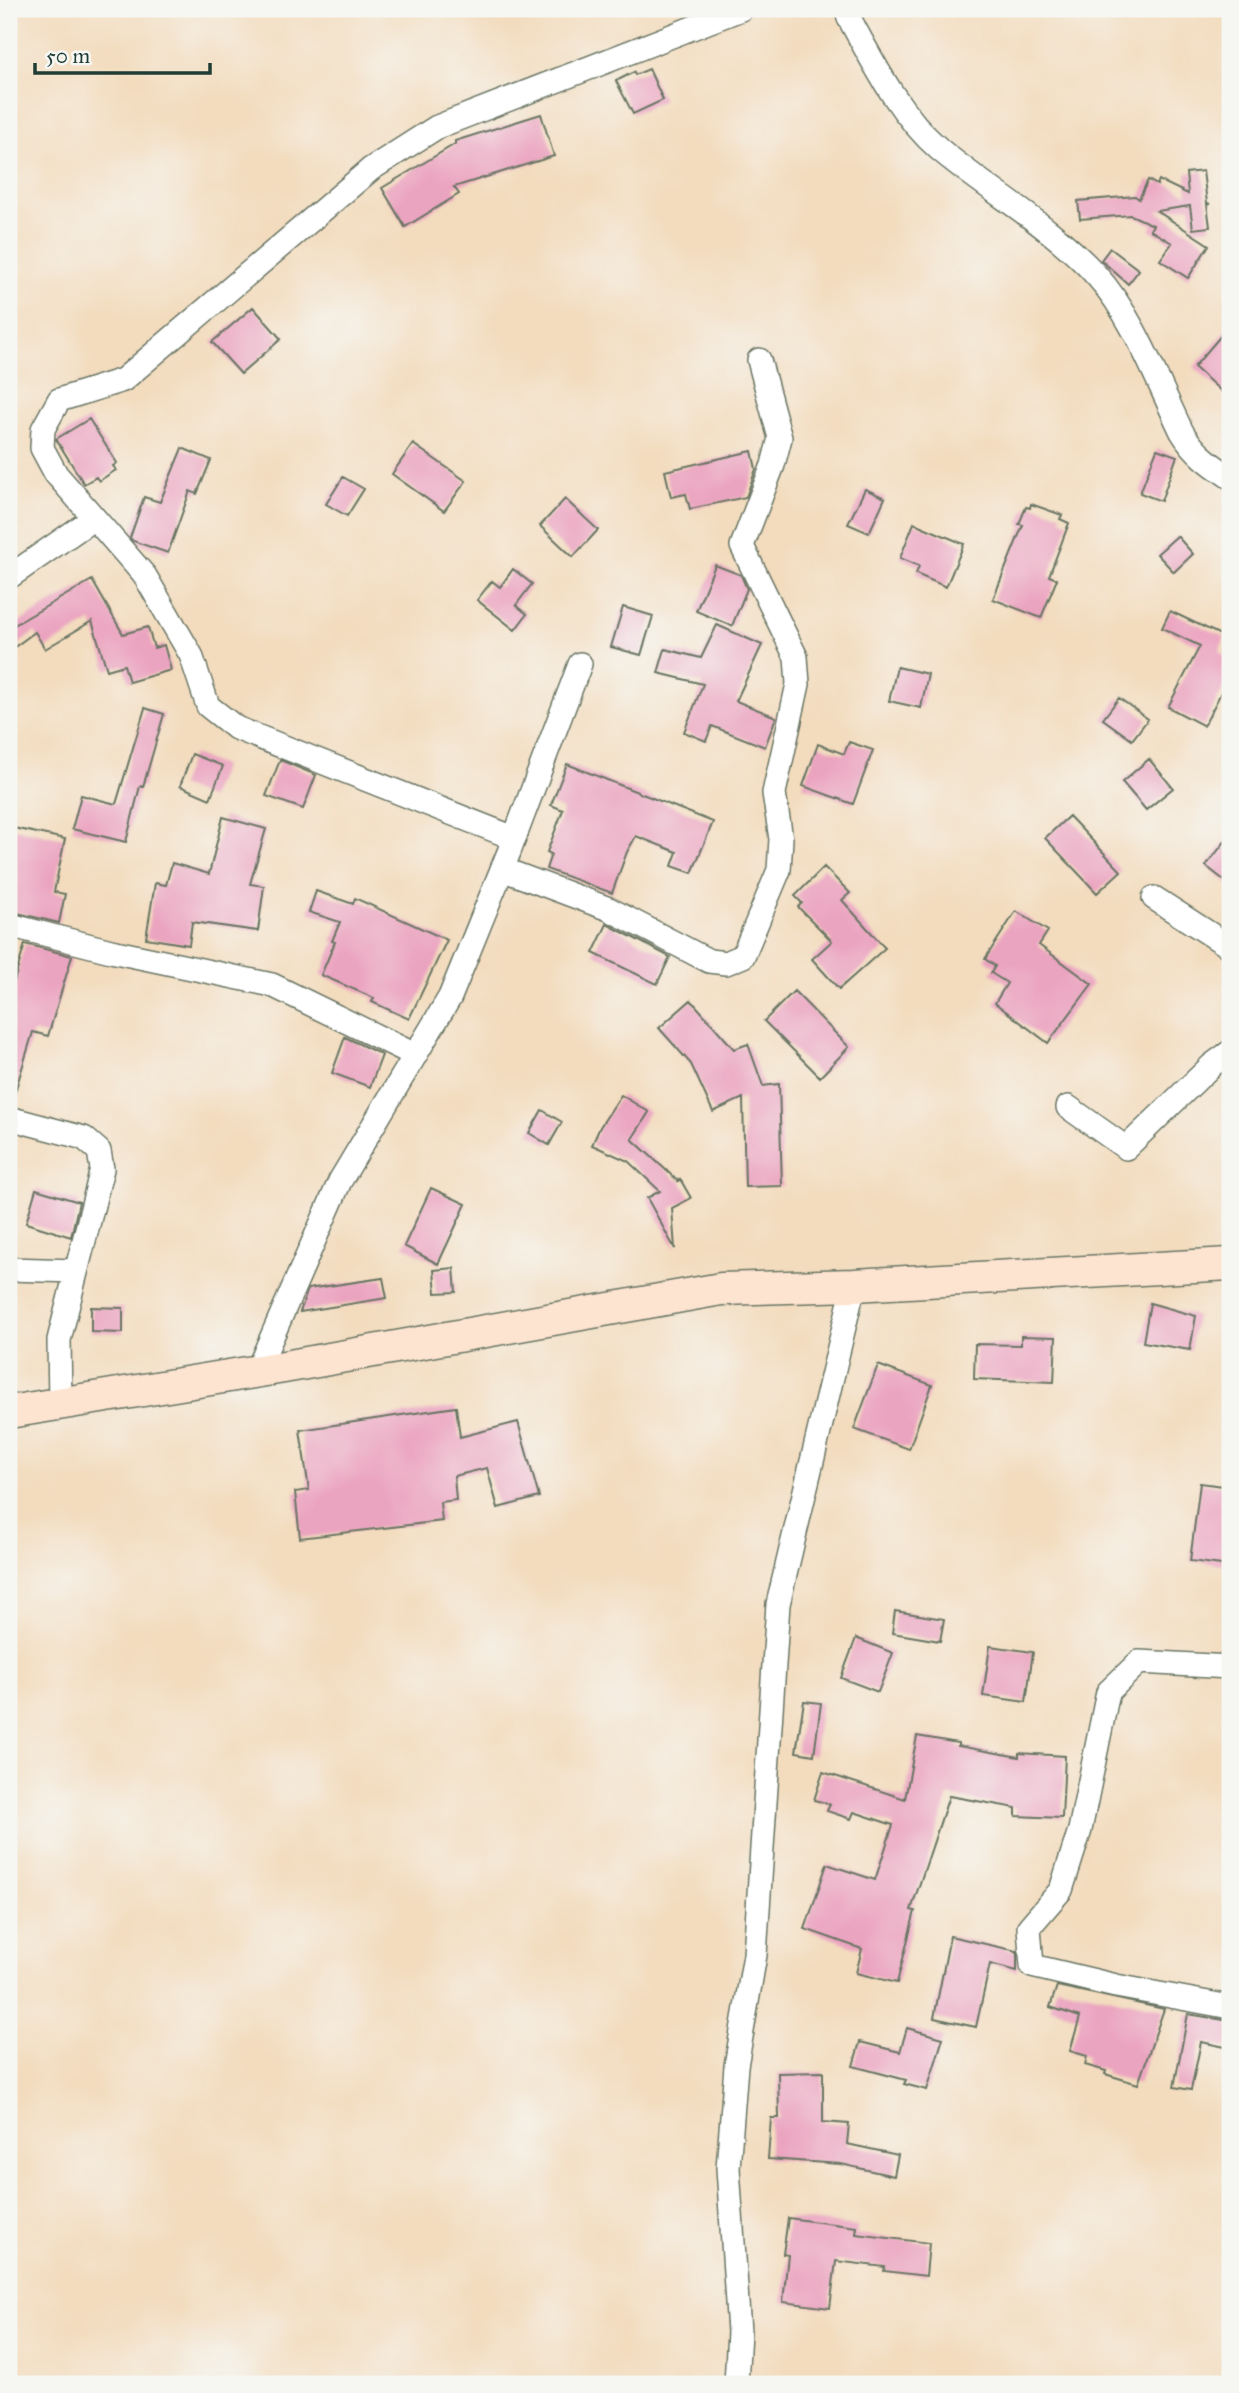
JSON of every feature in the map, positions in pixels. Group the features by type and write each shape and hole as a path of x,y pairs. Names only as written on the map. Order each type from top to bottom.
{"main road":[{"path":"9,1412 721,1289 854,1285 1230,1264"}],"street":[{"path":"514,838 236,728 208,706 191,654 145,576 56,474 42,448 43,429 59,400 123,380 371,169 437,127 741,9"},
{"path":"847,9 849,18 882,79 909,116 938,148 1068,246 1097,275 1119,303 1182,432 1194,451 1230,477"},
{"path":"502,869 608,908 709,961 726,963 743,956 779,870 781,839 774,793 798,684 796,657 742,546 773,466 780,438 759,360"},
{"path":"9,577 94,518"},
{"path":"257,1371 340,1181 450,997 580,664"},
{"path":"1154,898 1230,947"},
{"path":"9,925 111,951 272,985 415,1055"},
{"path":"1068,1107 1126,1148 1212,1065 1230,1052"},
{"path":"9,1118 84,1138 99,1151 102,1169 59,1340 60,1404"},
{"path":"9,1269 76,1271"},
{"path":"736,2384 739,2332 728,2168 736,2066 755,1955 778,1604 854,1285"},
{"path":"1230,1667 1139,1662 1108,1692 1080,1830 1061,1890 1029,1927 1032,1966 1116,1986 1230,2007"}],"building":[{"path":"649,69 663,100 633,114 616,81 634,72 635,75"},
{"path":"541,114 554,156 454,187 459,194 405,227 382,188 455,144 455,141"},
{"path":"1203,171 1207,203 1210,204 1207,204 1210,227 1193,229 1190,206 1157,211 1209,245 1188,278 1160,260 1172,243 1150,230 1153,225 1131,215 1080,219 1078,201 1135,196 1139,199 1148,180 1157,185 1159,180 1188,194 1186,173"},
{"path":"1110,248 1139,270 1128,284 1101,260"},
{"path":"253,307 281,339 241,374 212,342"},
{"path":"1230,325 1230,399 1194,367"},
{"path":"89,419 117,463 113,466 116,470 99,481 96,477 84,484 56,439"},
{"path":"413,444 466,481 444,511 392,474"},
{"path":"182,448 211,460 197,494 190,491 168,553 130,538 144,497 160,502"},
{"path":"1157,449 1177,456 1161,501 1140,493"},
{"path":"752,451 756,469 746,497 690,509 686,494 671,497 665,471"},
{"path":"343,477 364,489 347,516 326,504"},
{"path":"865,489 885,498 869,533 848,524"},
{"path":"565,499 598,530 573,557 540,526"},
{"path":"1031,504 1062,515 1060,519 1069,523 1049,576 1057,579 1041,618 993,599 1023,525 1019,524 1026,507 1030,508"},
{"path":"914,523 964,544 946,587 916,574 919,566 900,558"},
{"path":"1177,536 1193,554 1174,572 1157,554"},
{"path":"715,565 741,575 747,589 732,626 696,611"},
{"path":"513,569 532,584 516,605 527,614 515,630 477,600 492,581 500,587"},
{"path":"92,580 123,634 148,627 154,648 164,645 171,670 129,682 124,665 107,670 92,621 45,649 35,632 9,651 9,628"},
{"path":"623,607 653,616 641,655 611,647"},
{"path":"1170,611 1225,637 1219,652 1230,658 1230,675 1204,726 1168,707 1200,646 1162,628"},
{"path":"717,625 762,645 736,701 776,717 765,747 712,726 706,741 684,732 703,684 658,673 665,649 701,658"},
{"path":"897,667 928,674 921,708 889,701"},
{"path":"1119,698 1148,719 1132,740 1103,719"},
{"path":"145,708 164,714 143,787 140,786 126,842 72,829 81,795 116,804"},
{"path":"849,742 873,750 853,804 803,786 818,744 844,754"},
{"path":"192,754 223,766 210,799 180,786"},
{"path":"1149,759 1173,788 1146,810 1122,782"},
{"path":"280,760 316,775 303,809 266,796"},
{"path":"567,764 713,822 692,873 672,866 677,852 636,836 612,893 546,869 551,854 547,852 563,810 551,805"},
{"path":"1069,816 1121,871 1097,893 1045,838"},
{"path":"223,817 266,829 250,884 264,886 258,931 192,922 189,945 146,938 155,883 166,885 172,863 209,874"},
{"path":"9,827 65,839 54,892 65,894 59,923 9,911"},
{"path":"1230,835 1230,885 1206,866"},
{"path":"824,867 850,893 842,900 885,948 839,989 812,959 832,941 798,907 802,903 795,896"},
{"path":"316,891 353,904 355,898 447,940 409,1019 372,1002 374,998 321,975 340,922 309,912"},
{"path":"1016,911 1048,931 1039,945 1092,984 1048,1043 995,1003 1007,983 991,973 995,966 985,959"},
{"path":"607,924 670,957 657,984 593,953"},
{"path":"25,944 72,956 48,1036 33,1032 14,1095 9,1095 9,998"},
{"path":"794,991 849,1047 820,1077 764,1021"},
{"path":"691,1000 734,1049 748,1044 763,1086 779,1084 782,1186 745,1187 743,1098 713,1112 691,1064 659,1028"},
{"path":"345,1037 382,1055 370,1087 332,1073"},
{"path":"621,1095 649,1112 632,1139 678,1181 680,1179 691,1198 672,1208 675,1249 647,1198 660,1191 628,1161 592,1145 600,1127"},
{"path":"542,1110 562,1122 549,1145 529,1133"},
{"path":"431,1188 466,1204 438,1264 404,1246"},
{"path":"36,1189 79,1202 71,1237 26,1223"},
{"path":"454,1268 456,1292 436,1293 434,1270"},
{"path":"383,1278 387,1298 300,1312 308,1289"},
{"path":"1150,1303 1196,1316 1190,1350 1143,1342"},
{"path":"91,1307 123,1308 123,1333 91,1332"},
{"path":"1021,1336 1056,1337 1054,1382 974,1379 975,1344 1021,1345"},
{"path":"878,1365 932,1385 909,1449 854,1429"},
{"path":"456,1407 460,1437 518,1422 539,1497 498,1508 487,1468 454,1476 456,1500 440,1502 442,1521 300,1538 295,1492 309,1490 300,1430"},
{"path":"1200,1483 1230,1487 1230,1566 1190,1561"},
{"path":"895,1611 944,1619 940,1641 892,1633"},
{"path":"856,1638 893,1653 878,1692 841,1678"},
{"path":"990,1646 1033,1652 1026,1702 983,1696"},
{"path":"804,1701 821,1703 814,1755 796,1752"},
{"path":"917,1736 1019,1757 1019,1753 1065,1756 1062,1818 1016,1816 1016,1808 949,1796 911,1910 915,1911 897,1983 856,1973 862,1949 805,1929 827,1864 875,1880 893,1825 854,1812 851,1819 827,1811 830,1804 814,1800 823,1772 905,1799"},
{"path":"950,1936 1017,1951 1017,1971 990,1964 976,2027 934,2018"},
{"path":"1057,1986 1164,2009 1138,2084 1085,2065 1087,2056 1070,2051 1080,2017 1050,2007"},
{"path":"1188,2014 1230,2021 1230,2048 1201,2042 1191,2090 1174,2087"},
{"path":"907,2028 943,2038 927,2090 904,2084 906,2080 853,2066 860,2042 900,2052"},
{"path":"823,2072 823,2122 849,2124 847,2144 898,2155 894,2176 841,2164 768,2159 771,2118 779,2118 778,2073"},
{"path":"788,2218 857,2227 856,2234 929,2243 926,2276 884,2271 885,2267 836,2261 830,2308 783,2302 788,2255 783,2254"}]}
